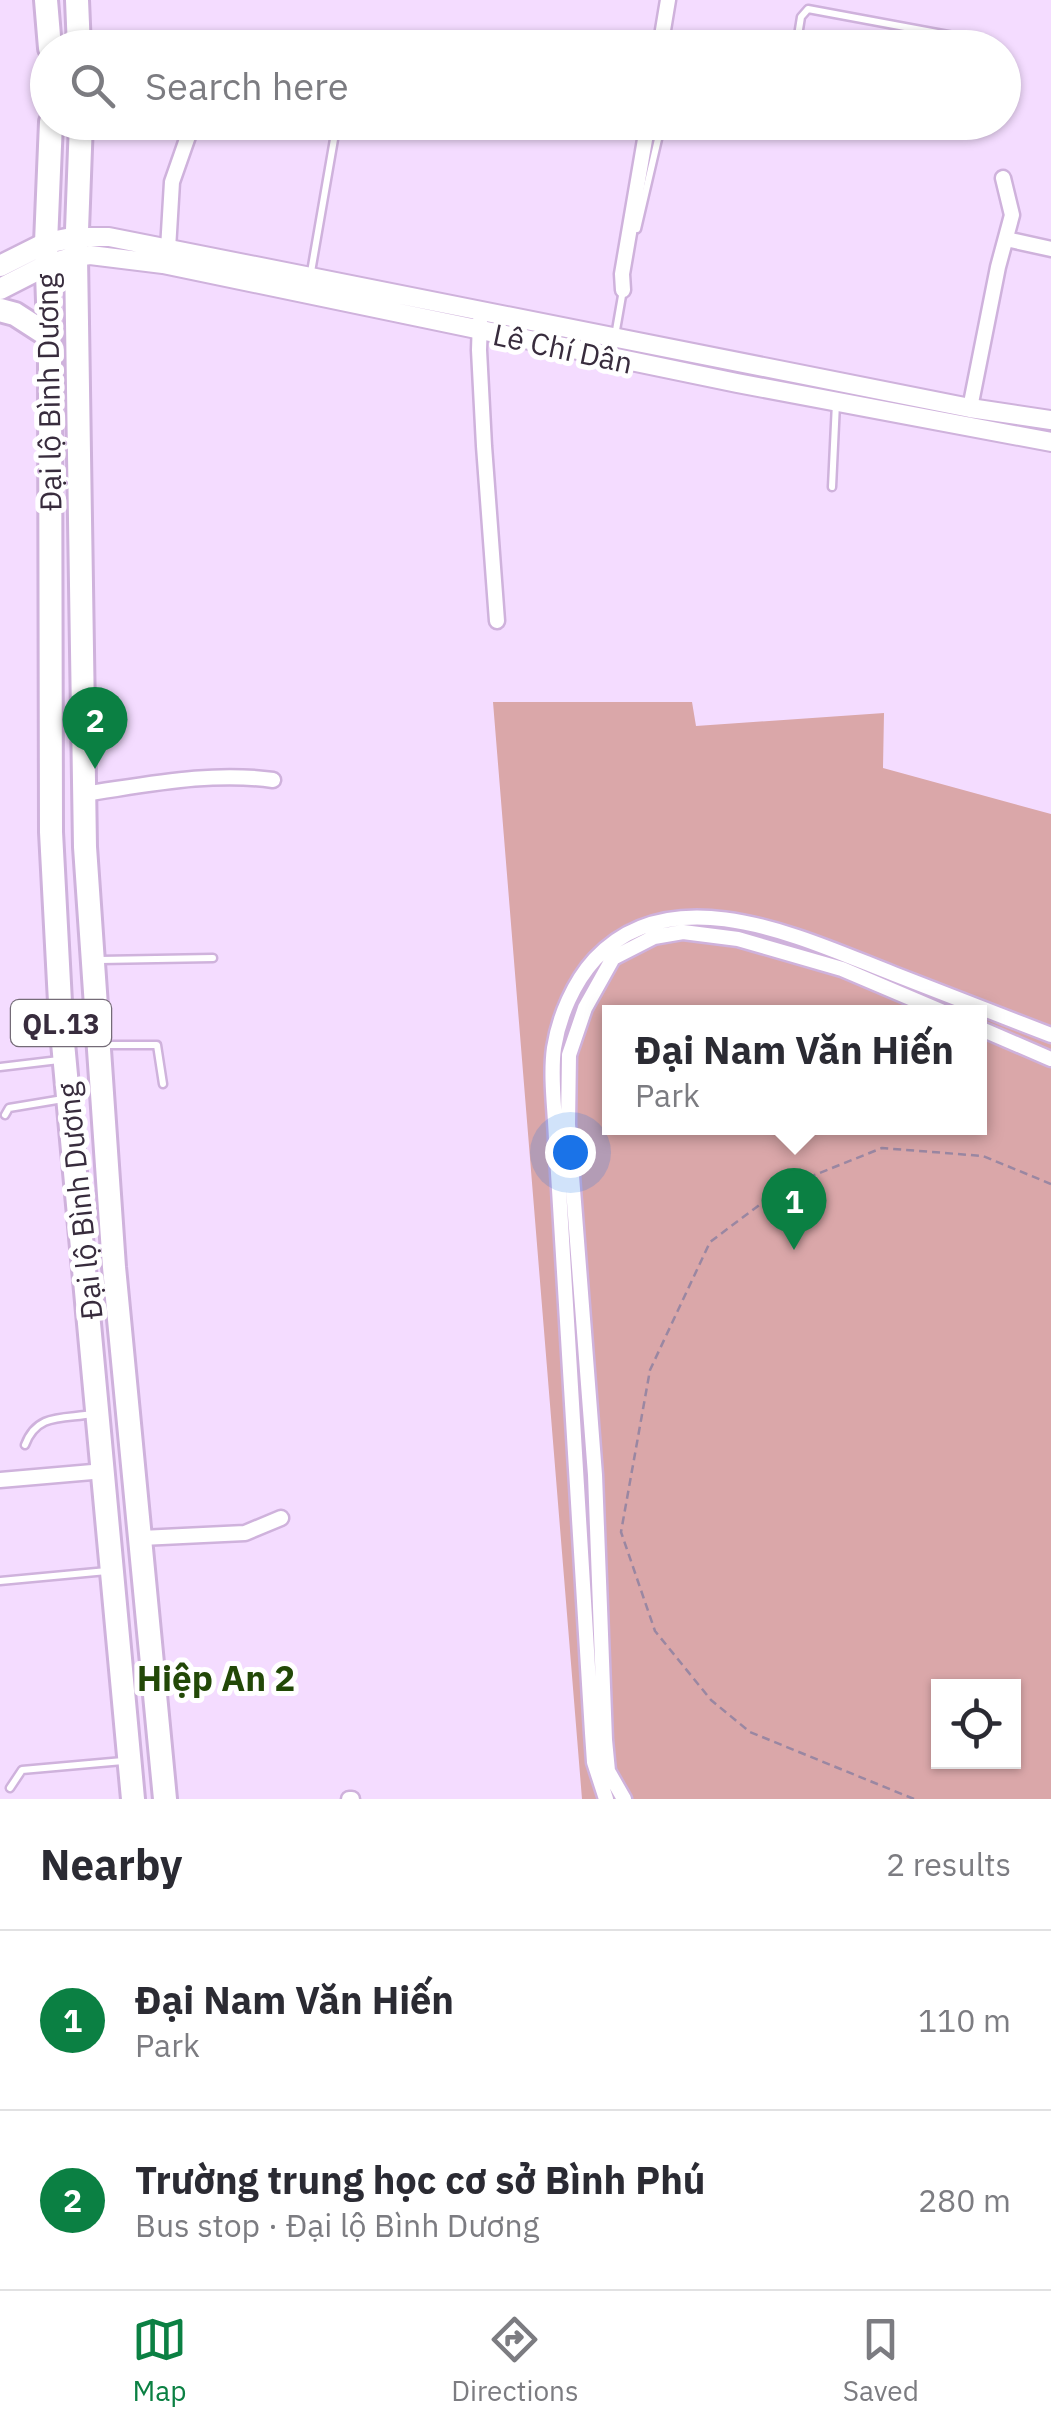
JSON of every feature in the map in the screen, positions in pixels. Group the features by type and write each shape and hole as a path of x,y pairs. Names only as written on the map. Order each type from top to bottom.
{"highway":[{"path":"46,0 48,30"},
{"path":"77,0 78,30"},
{"name":"Đại lộ Bình Dương","path":"50,140 46,254 51,832 65,1060 133,1799"},
{"name":"Đại lộ Bình Dương","path":"80,140 76,248 83,794 114,1267 164,1799"},
{"path":"0,310 15,314 49,336"},
{"path":"51,722 82,721"}],"main road":[{"name":"Lê Chí Dân","path":"76,248 110,237 970,408 1051,420"},
{"path":"0,266 76,248"},
{"name":"Lê Chí Dân","path":"76,248 90,255 164,264 836,402 1051,442"},
{"path":"0,290 46,254"}],"street":[{"path":"663,30 668,0"},
{"path":"168,249 172,182 187,140"},
{"path":"624,290 622,274 645,140"},
{"path":"970,408 1012,215 1004,178"},
{"path":"1006,238 1051,249"},
{"path":"481,309 479,330 497,620"},
{"path":"83,794 189,779 244,776 272,780"},
{"path":"606,1799 594,1762 556,1140 554,1049 568,1002 582,974 622,934 672,918 708,918 761,926 809,941 974,1005"},
{"path":"624,1799 608,1771 605,1740 595,1476 568,1124 569,1055 575,1030 613,958 654,937 683,932 738,939 842,969 927,1005"},
{"path":"987,1010 1051,1035"},
{"path":"987,1031 1051,1059"},
{"path":"0,1480 104,1471"},
{"path":"141,1538 245,1533 281,1518"}],"lane":[{"path":"799,30 801,17 808,9 921,30"},
{"path":"310,278 334,140"},
{"path":"615,338 658,140"},
{"path":"832,486 836,402"},
{"path":"94,960 214,958"},
{"path":"100,1045 157,1044 163,1084"},
{"path":"0,1067 65,1060"},
{"path":"5,1115 9,1108 69,1098"},
{"path":"24,1446 31,1430 41,1422 99,1414"},
{"path":"0,1580 113,1570"},
{"path":"10,1788 22,1770 130,1761"}],"path":[{"path":"914,1799 750,1732 711,1700 654,1631 621,1532 650,1370 710,1242 782,1188 882,1148 983,1156 1051,1184"}],"shaded area":[{"path":"493,702 692,702 696,726 884,713 883,768 1051,814 1051,1799 582,1799"}],"place":[{"name":"Trường trung học cơ sở Bình Phú","path":"95,769"},
{"name":"Đại Nam Văn Hiến","path":"794,1250"}],"district":[{"name":"Hiệp An 2","path":"216,1678"}]}
